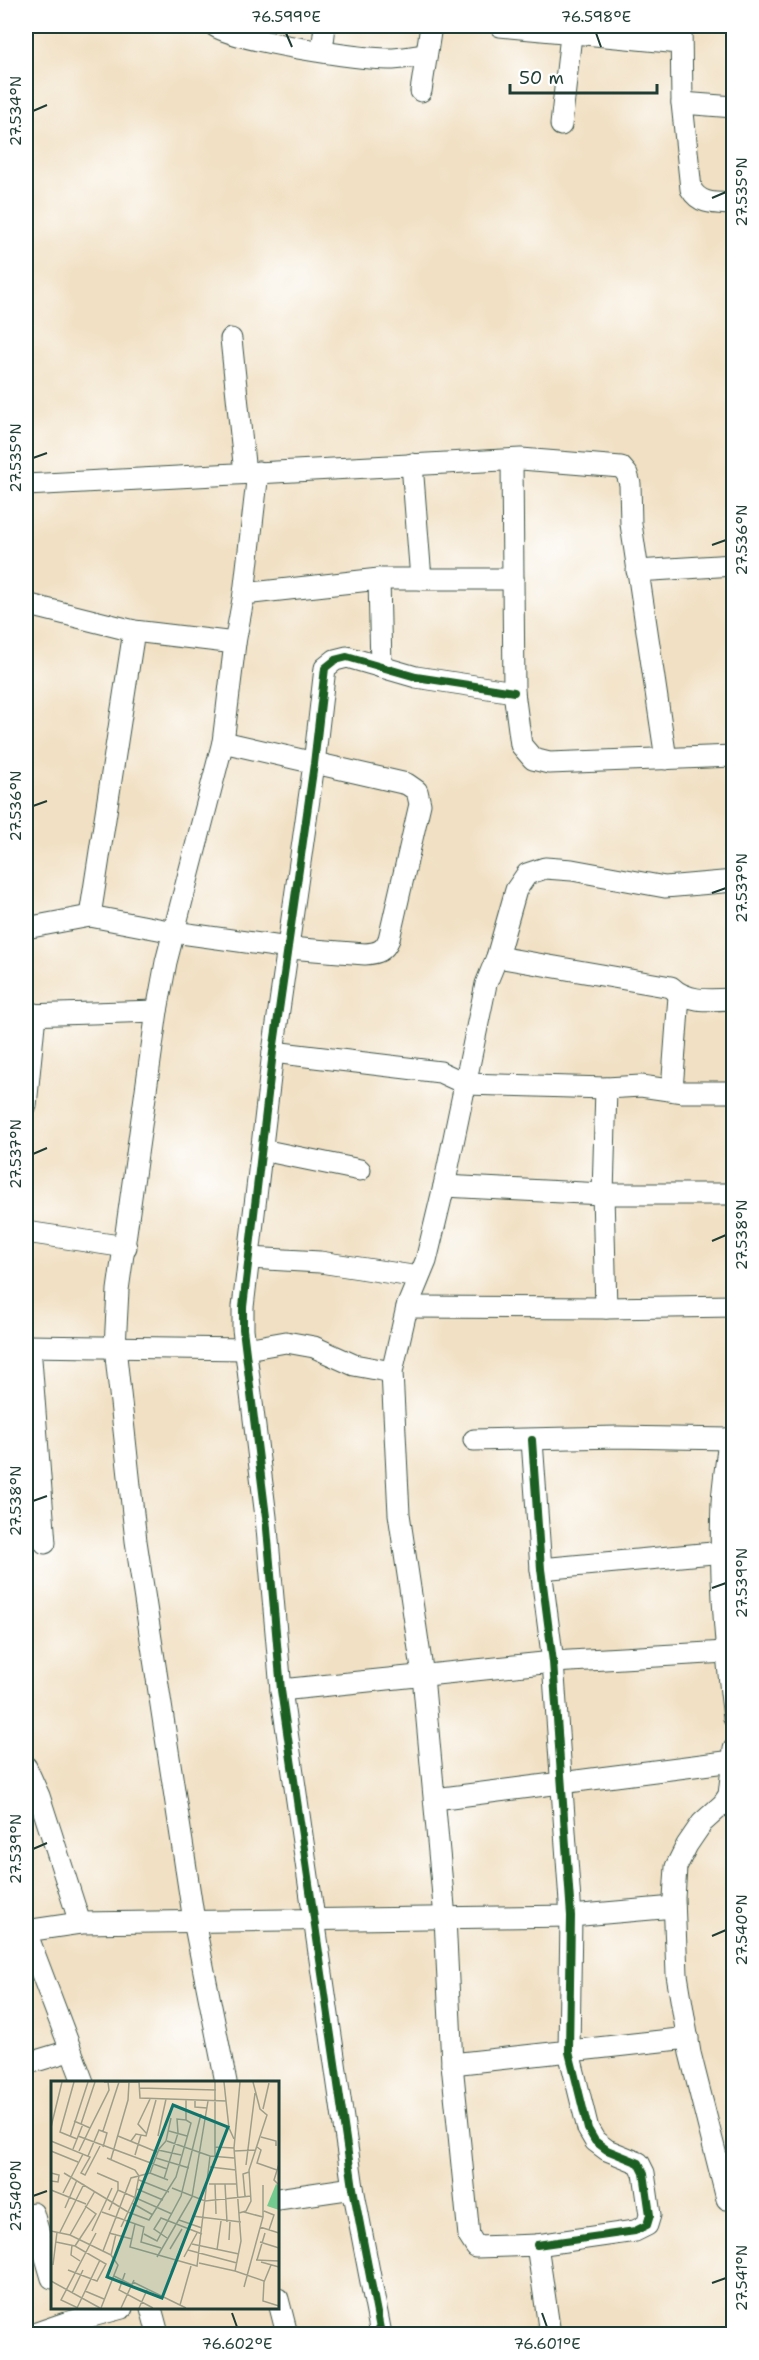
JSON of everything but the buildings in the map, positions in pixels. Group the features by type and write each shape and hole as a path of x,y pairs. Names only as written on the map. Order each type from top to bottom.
{"street":[{"path":"322,51 325,26"},
{"path":"421,92 431,26"},
{"path":"500,26 681,34 682,103 691,189 696,197 703,201 734,204"},
{"path":"219,27 241,36 322,51 388,59 426,55"},
{"path":"561,125 571,29"},
{"path":"682,103 734,107"},
{"path":"226,2081 194,1921 136,1541 116,1347 118,1290 126,1246 157,1011 174,932 223,742 235,643 244,594 251,472 231,339"},
{"path":"26,485 512,460 621,467 627,474 630,484 631,524 637,571 666,759"},
{"path":"512,460 514,692 521,745 533,759 549,763 734,756"},
{"path":"412,464 421,579"},
{"path":"637,571 734,565"},
{"path":"244,594 379,579 513,579"},
{"path":"379,579 381,667"},
{"path":"26,604 134,631 235,643"},
{"path":"90,916 134,631"},
{"path":"381,2334 353,2188 281,1690 266,1517 243,1307 273,1052 314,764 325,668 335,660 347,657 416,677 514,692"},
{"path":"26,928 90,916 174,932 289,948 365,954 385,949 420,804 417,791 407,784 223,742"},
{"path":"532,1440 541,1569 553,1662 571,1916 569,2052 588,2129 595,2141 608,2150 639,2163 644,2174 651,2215 647,2225 635,2231 537,2245 490,2248 476,2247 469,2236 452,2064 445,1918 435,1799 423,1676 399,1514 392,1372 407,1307 426,1261 486,984 497,957 516,890 527,873 545,868 572,870 665,887 734,881"},
{"path":"497,957 671,987 679,996 704,1000 734,999"},
{"path":"672,1090 679,996"},
{"path":"26,1106 30,1014 157,1011"},
{"path":"273,1052 440,1072 466,1084 606,1088 641,1086 672,1090 734,1092"},
{"path":"606,1088 603,1194 606,1308"},
{"path":"262,1150 360,1170"},
{"path":"444,1186 603,1194 734,1194"},
{"path":"26,1232 126,1246"},
{"path":"249,1258 320,1262 419,1277"},
{"path":"407,1307 734,1306"},
{"path":"45,1543 28,1346 247,1349 286,1342 314,1347 354,1365 392,1372"},
{"path":"474,1440 618,1437 731,1438 722,1500 727,1551 726,1652 734,1718"},
{"path":"541,1569 727,1551"},
{"path":"281,1690 553,1662 726,1652"},
{"path":"727,2199 688,2038 677,1975 674,1907 676,1868 687,1845 702,1823 723,1804 729,1795 734,1749"},
{"path":"435,1799 733,1761"},
{"path":"26,1767 32,1798 80,1923"},
{"path":"83,2081 69,2051 26,1932 80,1923 571,1916 674,1907"},
{"path":"452,2064 688,2038"},
{"path":"26,2064 69,2051"},
{"path":"279,2199 353,2188"},
{"path":"33,2213 51,2275"},
{"path":"537,2245 550,2334"},
{"path":"279,2303 287,2334"},
{"path":"34,2334 64,2315 108,2309"},
{"path":"152,2309 158,2334"}],"cycle path":[{"path":"381,2334 353,2188 281,1690 266,1517 243,1329 243,1307 273,1052 314,764 325,668 335,660 347,657 416,677 514,692"},
{"path":"532,1440 541,1569 553,1662 571,1916 569,2052 588,2129 595,2141 607,2150 639,2163 644,2173 650,2215 647,2225 635,2231 537,2245"}]}
